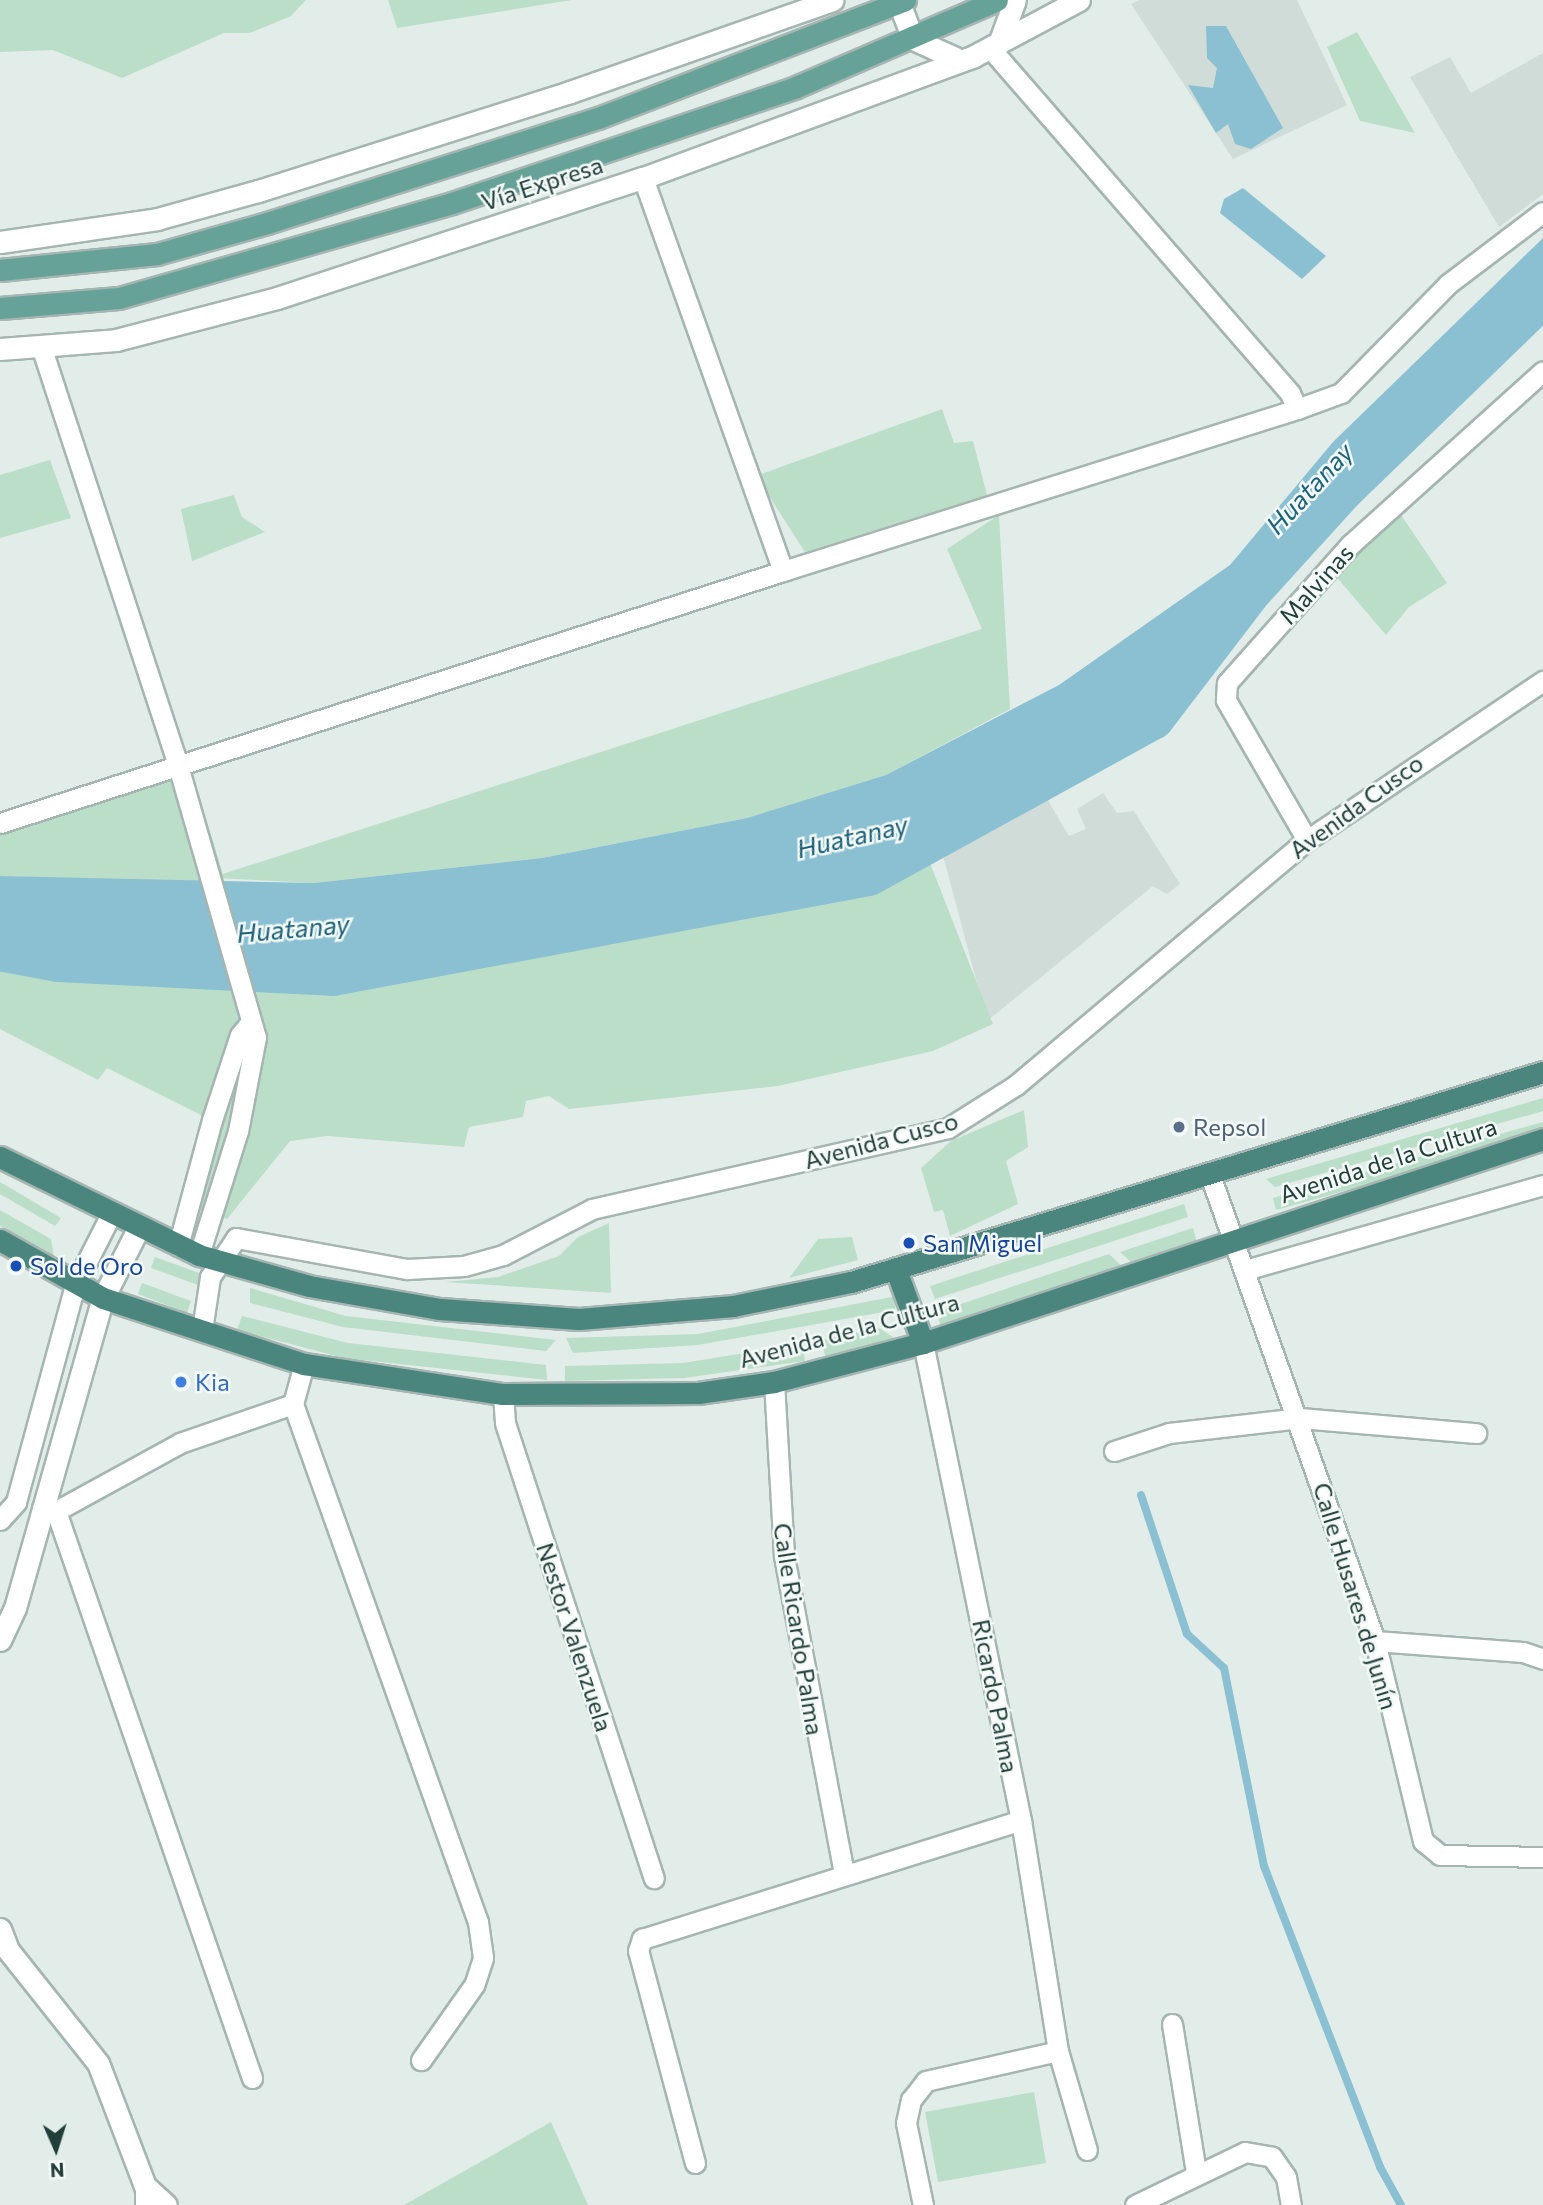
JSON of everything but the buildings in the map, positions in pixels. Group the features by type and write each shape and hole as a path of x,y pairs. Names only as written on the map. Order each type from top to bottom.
{"highway":[{"name":"Avenida de la Cultura","path":"0,1157 110,1216 208,1257 348,1295 569,1318 733,1306 896,1270 1543,1072"},
{"name":"Avenida de la Cultura","path":"0,1240 103,1298 304,1364 503,1394 698,1393 775,1382 923,1343 1233,1237 1543,1139"},
{"path":"896,1270 923,1343"}],"main road":[{"path":"0,242 158,219 258,191 832,0"},
{"name":"Vía Expresa","path":"0,308 119,298 234,270 606,153 913,39 997,0"},
{"path":"995,43 1015,0"},
{"name":"Vía Expresa","path":"0,349 42,349 116,340 277,298 643,178 995,43 1079,0"},
{"path":"900,1 913,39 956,58"},
{"name":"Vía Expresa","path":"0,270 157,254 267,223 598,118 900,1"},
{"path":"0,1640 45,1516 103,1298 138,1229"},
{"path":"0,1929 8,1950 98,2063 145,2196 166,2205"}],"street":[{"path":"995,43 1290,393 1297,409"},
{"path":"643,178 783,570"},
{"path":"0,823 179,769 783,570 1341,393 1448,285 1543,212"},
{"path":"42,349 179,769 202,858 250,1015 256,1051 208,1257 202,1330"},
{"name":"Malvinas","path":"1307,839 1226,700 1227,683 1351,544 1543,371"},
{"name":"Avenida Cusco","path":"208,1257 242,1238 407,1269 464,1266 503,1255 592,1209 948,1128 997,1101 1307,839 1543,681"},
{"path":"178,1246 212,1120 240,1035 250,1015"},
{"name":"Calle Husares de Junín","path":"1210,1175 1300,1418 1375,1642 1423,1841 1440,1855 1543,1857"},
{"path":"1245,1270 1543,1185"},
{"path":"0,1520 16,1502 75,1284 110,1216"},
{"name":"Ricardo Palma","path":"923,1343 1021,1820 1058,2051 1087,2150"},
{"path":"304,1364 293,1404 478,1922 483,1958 474,1985 421,2060"},
{"name":"Calle Ricardo Palma","path":"775,1382 786,1564 844,1873"},
{"name":"Nestor Valenzuela","path":"503,1394 505,1423 654,1878"},
{"path":"253,2078 45,1516 180,1443 293,1404"},
{"path":"1114,1451 1169,1433 1300,1418 1476,1433"},
{"path":"1375,1642 1509,1650 1543,1659"},
{"path":"695,2163 638,1951 642,1940 671,1928 844,1873 1021,1820"},
{"path":"1172,2024 1196,2172"},
{"path":"923,2205 906,2123 911,2100 926,2081 1058,2051"},
{"path":"1135,2205 1196,2172 1245,2152 1272,2157 1286,2177 1290,2205"}],"shaded area":[{"path":"1139,0 1297,0 1347,105 1233,159 1131,4"},
{"path":"1543,53 1543,194 1499,227 1410,77 1450,57 1471,93"},
{"path":"1043,792 1069,836 1086,829 1077,809 1103,793 1117,813 1134,811 1180,884 1167,894 1153,886 987,1021 941,848"}],"green space":[{"path":"0,0 306,0 291,16 250,33 224,33 122,78 53,50 0,52"},
{"path":"388,0 572,0 397,28"},
{"path":"1357,32 1415,133 1360,121 1327,47"},
{"path":"942,409 954,443 973,441 987,495 805,552 756,476"},
{"path":"50,460 71,518 0,538 0,475"},
{"path":"234,495 242,517 265,532 192,561 181,509"},
{"path":"1397,509 1447,583 1409,607 1386,635 1334,574"},
{"path":"999,515 1010,709 886,775 747,818 542,858 314,883 217,878 186,786 195,782 223,874 982,629 947,549"},
{"path":"179,769 202,883 0,876 0,830"},
{"path":"930,863 993,1024 933,1051 778,1086 569,1109 549,1096 526,1101 523,1117 469,1127 464,1147 327,1136 290,1141 227,1219 185,1205 205,1117 107,1068 98,1080 0,1029 0,948 59,959 341,971"},
{"path":"1543,1098 1543,1111 1275,1187 1266,1179"},
{"path":"1024,1110 1028,1147 1006,1161 1018,1204 950,1236 943,1210 934,1212 921,1168 951,1141"},
{"path":"1543,1122 1543,1136 1276,1210 1273,1198"},
{"path":"0,1182 61,1218 55,1226 0,1194"},
{"path":"1184,1204 1188,1217 935,1299 930,1286"},
{"path":"0,1210 51,1239 54,1257 0,1226"},
{"path":"609,1223 611,1293 445,1282 498,1277 559,1256 578,1237"},
{"path":"1193,1228 1197,1243 1132,1263 1120,1252"},
{"path":"852,1237 858,1260 789,1278 818,1239"},
{"path":"1109,1254 1124,1268 941,1328 937,1312"},
{"path":"155,1257 202,1274 198,1285 151,1268"},
{"path":"142,1283 191,1301 187,1313 138,1294"},
{"path":"250,1288 346,1316 556,1340 546,1351 343,1327 250,1303"},
{"path":"897,1296 895,1310 698,1345 573,1353 566,1338 698,1334"},
{"path":"242,1316 348,1343 546,1365 547,1380 344,1358 237,1330"},
{"path":"879,1328 896,1339 825,1356 822,1340"},
{"path":"802,1344 805,1361 684,1378 565,1381 565,1366 683,1363"},
{"path":"1034,2092 1046,2163 938,2182 925,2112"},
{"path":"551,2122 588,2205 404,2205"}],"water":[{"path":"1206,26 1226,26 1283,128 1251,149 1235,144 1228,124 1216,133 1188,85 1213,88 1217,68 1207,58"},
{"path":"1243,188 1326,256 1302,279 1220,213 1224,199"},
{"name":"Huatanay","path":"1543,238 1543,294 1342,488 1250,589 1152,717 868,873 333,973 59,959 0,948 0,876 314,883 542,858 747,818 886,775 1059,685 1230,565 1333,442"}],"waterway":[{"name":"Huatanay","path":"0,948 59,959 333,973 868,873 1152,717 1250,589 1342,488 1543,294"},
{"path":"1141,1495 1187,1634 1224,1668 1264,1866 1380,2167 1401,2205"}],"place":[{"name":"Repsol","path":"1179,1127"},
{"name":"San Miguel","path":"909,1243"},
{"name":"Sol de Oro","path":"16,1266"},
{"name":"Kia","path":"181,1382"}]}
